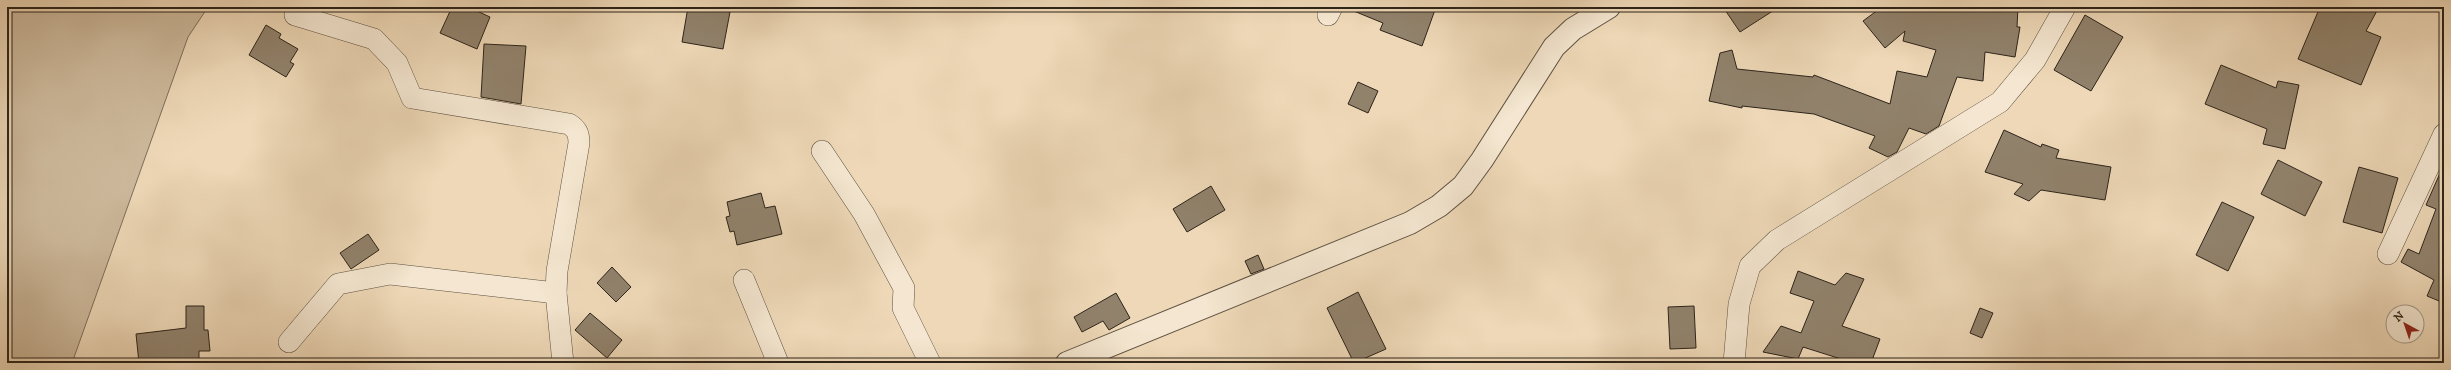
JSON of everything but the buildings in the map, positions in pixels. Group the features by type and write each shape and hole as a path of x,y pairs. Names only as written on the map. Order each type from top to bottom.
{"street":[{"path":"1067,363 1100,357 1410,223 1439,206 1463,186 1482,160 1554,47 1573,29 1610,7"},
{"path":"1734,363 1739,304 1750,266 1777,240 2000,102 2035,60 2065,7"},
{"path":"295,15 374,39 397,63 412,98 569,124 579,134 579,143 557,271 556,294 563,363"},
{"path":"2388,254 2444,134"},
{"path":"822,150 864,214 904,288 903,308 930,363"},
{"path":"289,342 338,284 390,274 556,294"},
{"path":"744,280 778,363"}],"shaded area":[{"path":"7,7 208,7 188,37 72,363 7,363"}]}
